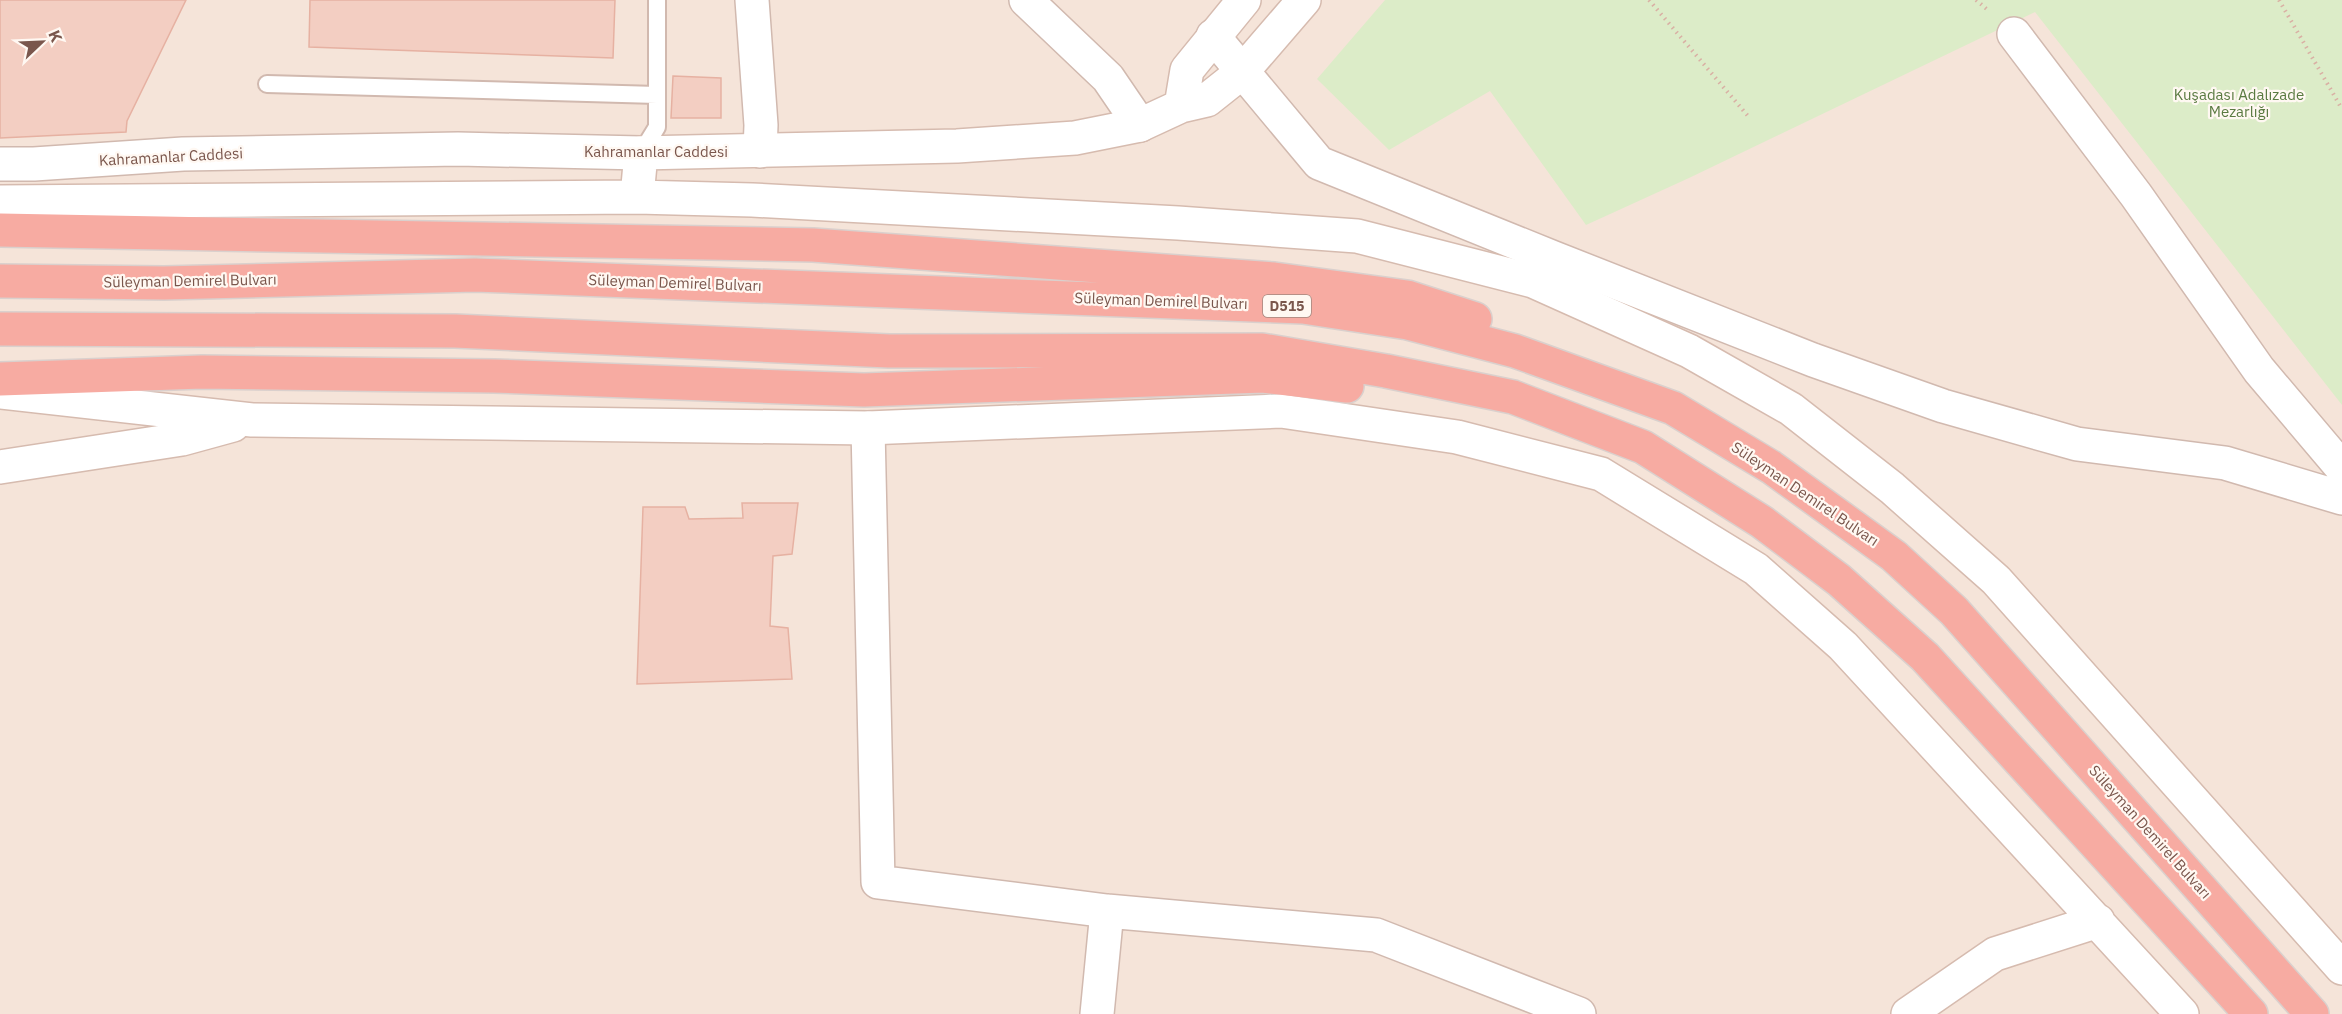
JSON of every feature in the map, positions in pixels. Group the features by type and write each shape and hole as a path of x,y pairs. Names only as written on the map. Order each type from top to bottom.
{"highway":[{"path":"0,230 813,245 1274,279 1407,297 1531,337 1673,408"},
{"name":"Süleyman Demirel Bulvarı","path":"0,281 164,283 475,275 1303,307 1408,323 1515,351 1673,408 1771,467 1894,556 1954,611 2312,1014"},
{"path":"0,329 455,331 889,351 1262,350 1386,371 1513,397 1643,447 1762,522 1839,579 1925,657 2251,1014"},
{"path":"0,379 214,372 494,376 864,390 1263,376 1370,388 1513,397"}],"main road":[{"path":"752,0 761,125 760,151"},
{"path":"1026,0 1108,78 1140,125"},
{"path":"1181,106 1187,70 1244,0"},
{"path":"1242,71 1304,0"},
{"path":"2014,34 2136,195 2259,370 2342,468"},
{"path":"1213,36 1319,163 1813,360 1943,406 2077,444 2225,464 2342,498"},
{"name":"Kahramanlar Caddesi","path":"0,164 195,154 458,149 641,153 760,151 957,146 1075,138 1140,125 1181,106 1207,100 1242,71"},
{"path":"637,197 641,153"},
{"path":"0,202 637,197 764,200 1179,223 1357,236 1533,281 1689,351 1791,409 1892,488 1996,580 2342,968"},
{"path":"0,392 252,420 868,428 1281,411 1457,436 1601,474 1756,568 1844,646 2182,1014"},
{"path":"0,467 182,439 252,420"},
{"path":"868,428 878,882 1107,911 1376,935 1579,1014"},
{"path":"1097,1014 1107,911"},
{"path":"1908,1014 1995,954 2098,921"}],"lane":[{"path":"641,153 657,127 657,0"},
{"path":"267,84 657,95"}],"path":[{"path":"1649,0 1748,116"},
{"path":"2279,0 2342,109"}],"shaded area":[{"path":"0,0 2342,0 2342,1014 0,1014"}],"green space":[{"name":"Kuşadası Adalızade Mezarlığı","path":"1385,0 2342,0 2342,405 2035,12 1586,225 1490,91 1389,150 1317,79"}],"building":[{"path":"0,0 186,0 127,121 126,132 0,138"},
{"path":"310,0 615,0 613,58 309,47"},
{"path":"673,76 721,78 721,118 671,118"},
{"path":"742,503 798,503 792,554 773,556 770,626 788,628 792,679 637,684 643,507 685,507 689,519 743,518"}]}
